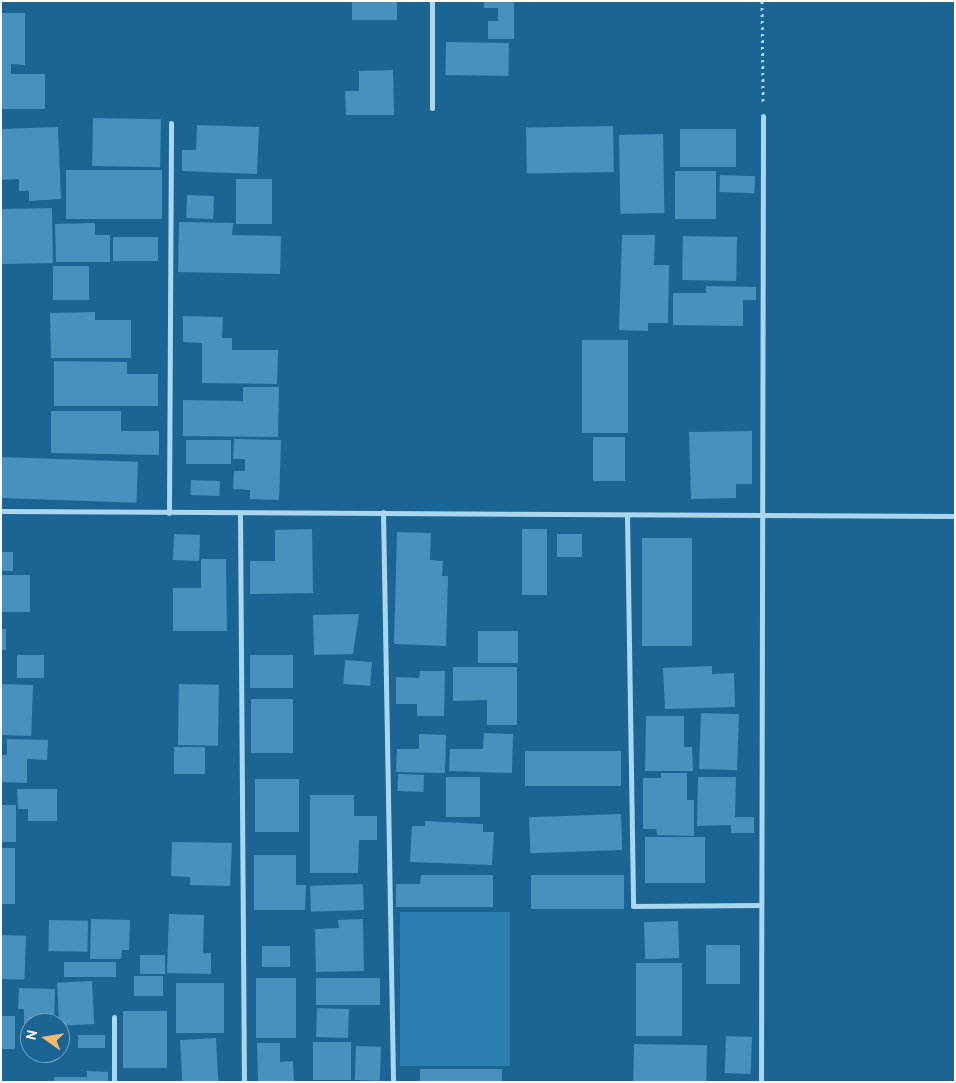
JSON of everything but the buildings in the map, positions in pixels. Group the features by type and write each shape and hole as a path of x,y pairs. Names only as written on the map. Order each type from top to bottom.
{"street":[{"path":"432,1 432,108"},
{"path":"761,1082 763,116"},
{"path":"169,513 171,123"},
{"path":"1,511 169,513 382,512 627,516 955,516"},
{"path":"382,512 393,1082"},
{"path":"240,513 244,1082"},
{"path":"627,516 633,906 761,905"},
{"path":"114,1017 114,1082"}],"path":[{"path":"762,1 763,116"}],"shaded area":[{"path":"400,912 510,912 510,1066 400,1066"}]}
